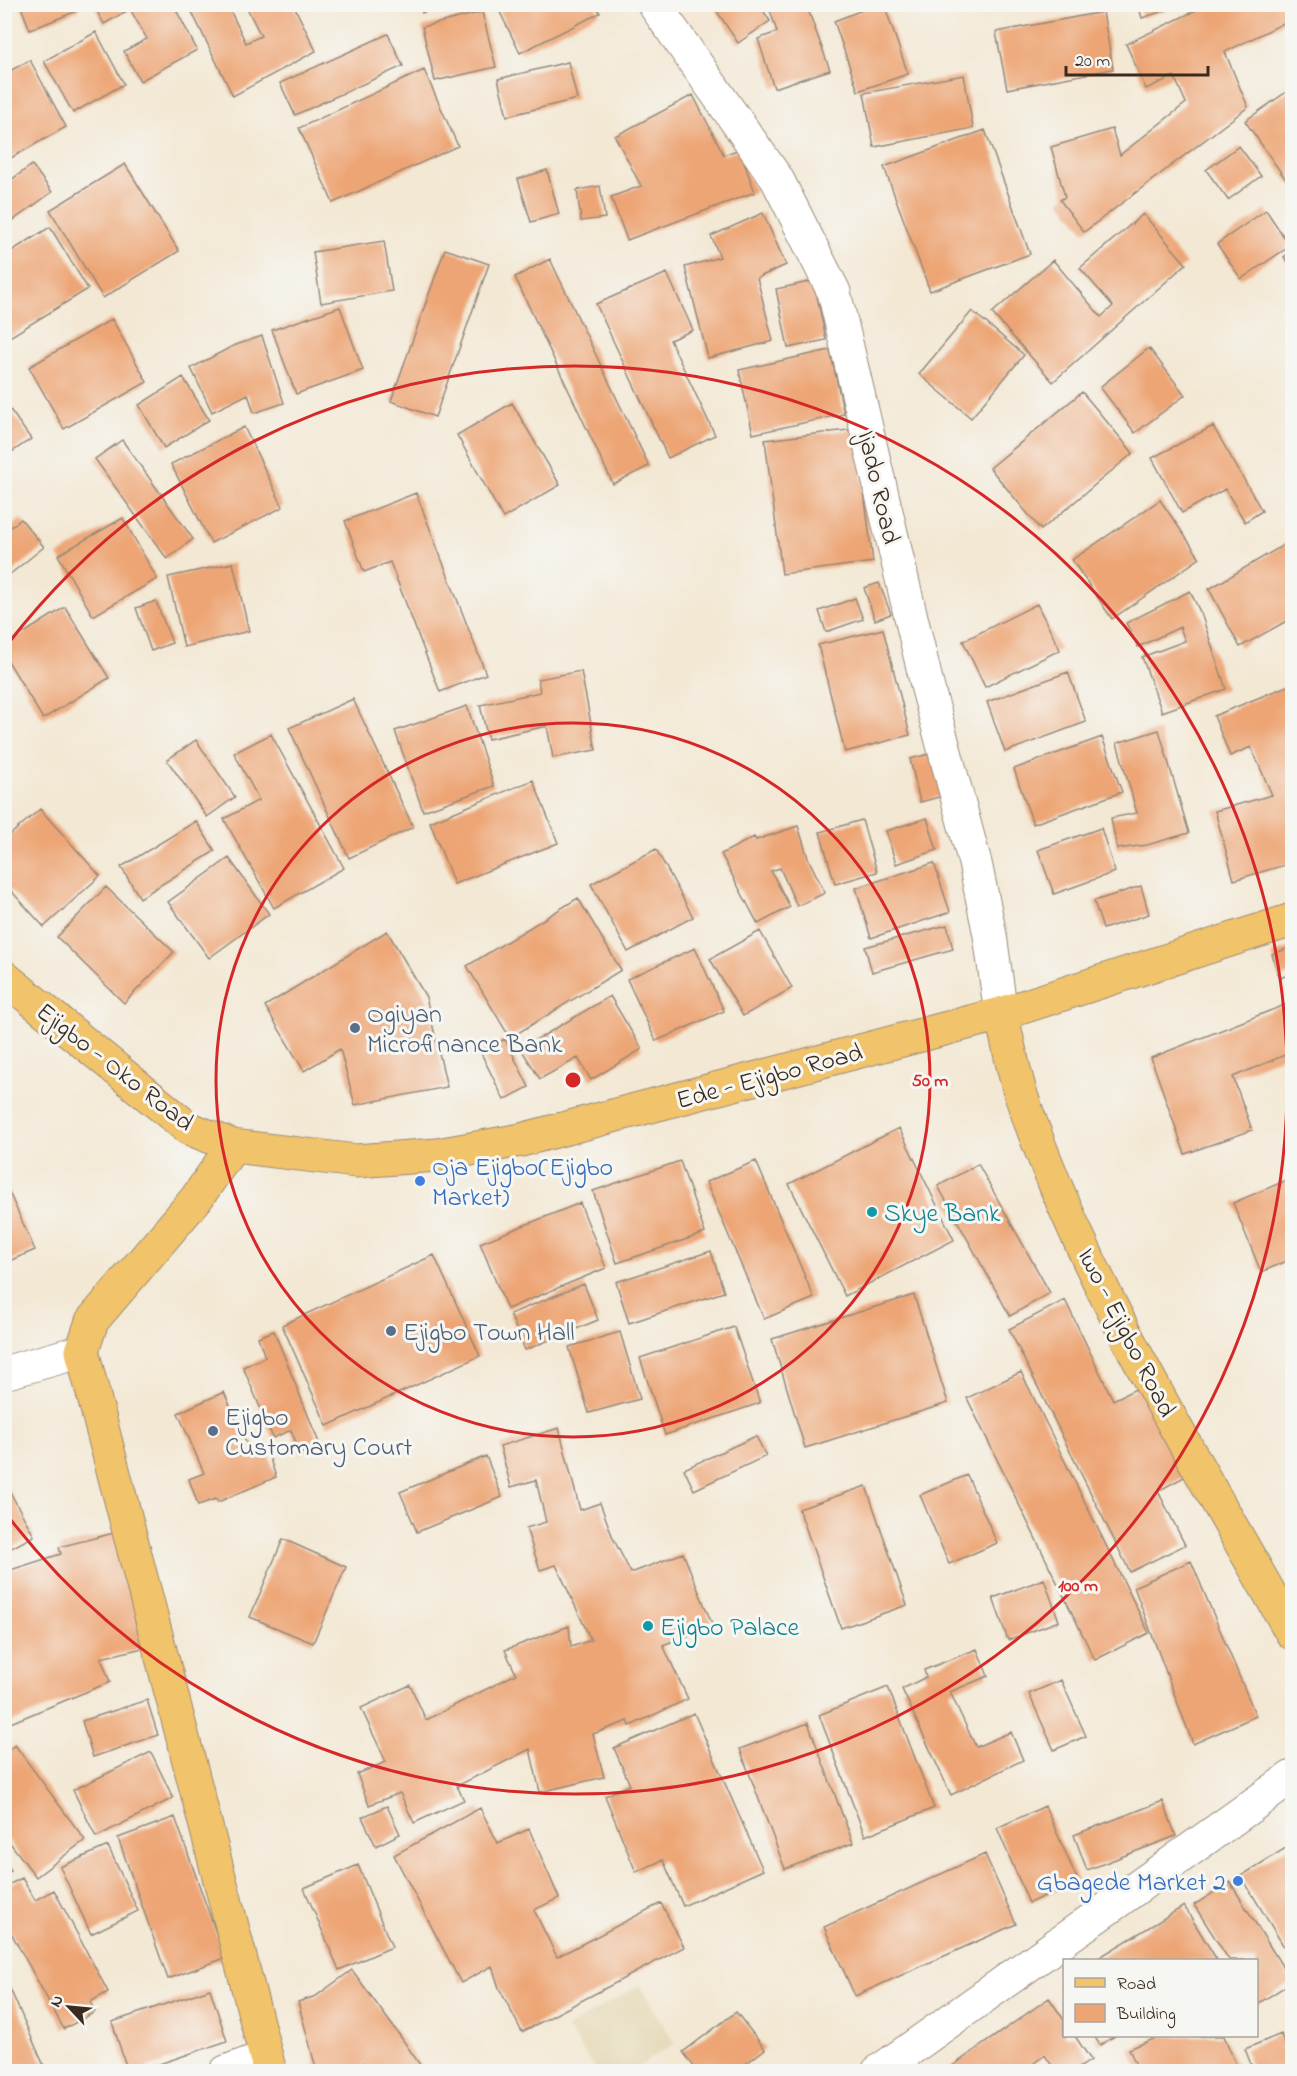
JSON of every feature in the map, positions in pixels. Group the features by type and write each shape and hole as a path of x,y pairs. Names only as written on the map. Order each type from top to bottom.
{"main road":[{"name":"Ede - Ejigbo Road","path":"233,1146 356,1161 437,1155 520,1140 1001,1014 1293,920"},
{"name":"Ejigbo - Oko Road","path":"4,977 188,1128 233,1146"},
{"name":"Iwo - Ejigbo Road","path":"1001,1014 1022,1096 1065,1205 1118,1318 1293,1633"},
{"path":"233,1146 196,1199 92,1321 82,1350 268,2064"}],"street":[{"name":"Ijado Road","path":"654,4 777,179 834,292 928,689 975,864 990,934 1001,1014"},
{"path":"4,1373 82,1350"},
{"path":"878,2072 1293,1777"},
{"path":"226,2072 268,2064"}],"shaded area":[{"path":"639,1985 675,2043 632,2071 597,2071 567,2028"}],"building":[{"path":"20,4 77,4 79,10 30,30"},
{"path":"93,4 173,4 197,50 140,81 124,51 147,39 130,9 104,24"},
{"path":"188,4 227,4 246,43 261,36 245,4 293,4 316,51 233,96"},
{"path":"419,4 444,4 444,5 422,13"},
{"path":"496,4 595,4 600,13 520,53"},
{"path":"712,4 759,4 770,21 738,43"},
{"path":"768,4 806,4 830,70 774,88 758,39 777,32"},
{"path":"878,4 884,4 908,74 858,91 834,21"},
{"path":"1138,4 1182,4 1182,5 1142,18"},
{"path":"1209,4 1292,4 1292,19 1225,52 1248,107 1084,232 1060,200 1065,197 1051,147 1112,129 1120,155 1186,103 1174,76 1146,89 1126,44"},
{"path":"482,12 496,67 435,81 422,27"},
{"path":"1103,12 1113,69 1007,89 996,32"},
{"path":"96,32 124,84 73,113 44,61"},
{"path":"388,34 403,66 295,115 280,83"},
{"path":"30,60 66,127 4,162 4,74"},
{"path":"568,62 577,99 507,116 498,79"},
{"path":"424,70 458,146 333,203 299,128"},
{"path":"964,75 973,128 874,147 864,93"},
{"path":"1292,88 1292,182 1289,184 1245,121"},
{"path":"693,95 724,155 739,149 755,192 627,240 611,197 641,186 615,136"},
{"path":"985,130 1030,254 930,291 884,167"},
{"path":"1239,146 1261,176 1228,200 1206,170"},
{"path":"125,164 179,251 103,298 50,210"},
{"path":"32,165 52,192 4,227 4,185"},
{"path":"547,170 559,214 531,222 518,179"},
{"path":"600,186 605,218 581,221 577,190"},
{"path":"1266,210 1290,246 1241,279 1217,244"},
{"path":"763,213 786,265 757,278 773,341 708,358 685,267 720,257 711,236"},
{"path":"1143,214 1186,264 1053,382 992,313 1053,260 1101,317 1113,306 1080,268"},
{"path":"50,227 88,289 5,340 5,255"},
{"path":"384,241 392,291 321,303 313,252"},
{"path":"445,249 489,264 435,417 391,401"},
{"path":"1292,251 1292,269 1284,257"},
{"path":"550,259 649,466 613,484 515,277"},
{"path":"667,273 693,330 670,340 715,435 668,458 596,304"},
{"path":"814,281 826,340 788,348 776,289"},
{"path":"340,307 363,370 296,394 272,330"},
{"path":"972,311 1024,355 971,418 919,374"},
{"path":"112,319 147,382 64,429 29,367"},
{"path":"262,336 284,403 254,413 248,394 212,412 191,368 233,346"},
{"path":"1149,348 1185,395 1135,433 1100,387"},
{"path":"830,350 844,414 753,434 739,370"},
{"path":"183,377 209,420 164,448 139,405"},
{"path":"1082,392 1133,453 1041,530 990,468"},
{"path":"4,401 31,439 4,457"},
{"path":"512,403 560,485 503,518 457,435"},
{"path":"1213,426 1262,511 1245,522 1225,489 1182,513 1152,458"},
{"path":"244,427 283,507 211,543 171,464"},
{"path":"856,429 873,562 782,574 765,440"},
{"path":"122,440 193,539 167,559 95,459"},
{"path":"416,493 486,674 440,692 390,562 364,572 345,521"},
{"path":"1160,500 1200,558 1112,619 1072,560"},
{"path":"123,518 157,579 93,616 58,555"},
{"path":"21,519 44,547 4,579 4,532"},
{"path":"1292,540 1292,618 1240,647 1209,589"},
{"path":"233,563 249,631 184,647 168,577"},
{"path":"879,583 891,614 875,620 864,588"},
{"path":"1190,591 1202,616 1226,689 1162,712 1142,657 1185,641 1180,627 1138,647 1126,623"},
{"path":"855,598 863,619 826,632 819,611"},
{"path":"156,601 172,643 151,651 136,608"},
{"path":"1037,604 1060,650 985,687 963,641"},
{"path":"65,607 109,678 43,719 5,656 5,645"},
{"path":"883,629 910,735 845,752 818,645"},
{"path":"581,671 596,750 553,758 547,726 488,739 480,705 540,692 538,679"},
{"path":"1068,672 1086,722 1005,752 987,702"},
{"path":"1292,684 1292,863 1234,880 1215,811 1272,795 1251,747 1230,756 1214,716"},
{"path":"353,699 413,827 349,858 289,728"},
{"path":"467,706 494,786 423,811 395,731"},
{"path":"1159,730 1189,833 1147,845 1117,849 1111,818 1137,813 1117,743"},
{"path":"271,734 344,868 274,908 224,819 259,800 234,753"},
{"path":"1102,737 1122,792 1033,824 1014,769"},
{"path":"196,740 235,797 207,817 167,760"},
{"path":"933,753 943,796 920,802 910,759"},
{"path":"533,780 558,843 454,884 430,822"},
{"path":"40,809 100,876 44,927 4,883 4,840"},
{"path":"927,818 937,850 896,864 886,831"},
{"path":"862,820 877,872 835,884 820,832"},
{"path":"196,821 215,851 140,898 121,867"},
{"path":"798,826 808,858 825,893 797,906 780,868 771,871 790,907 758,924 721,854 754,837 756,840"},
{"path":"1101,828 1115,872 1054,894 1038,850"},
{"path":"656,849 693,917 628,952 591,884"},
{"path":"229,858 269,914 209,958 168,902"},
{"path":"934,863 950,912 871,938 856,888"},
{"path":"1141,886 1149,914 1103,929 1094,901"},
{"path":"106,887 174,952 124,1003 57,937"},
{"path":"578,898 621,970 510,1038 467,966"},
{"path":"947,925 953,949 872,972 865,947"},
{"name":"Ogiyan Microfinance Bank","path":"387,931 426,997 447,1087 355,1105 340,1049 304,1071 265,1006"},
{"path":"760,931 792,988 743,1016 710,959"},
{"path":"1292,947 1292,974 1279,978 1272,954"},
{"path":"695,948 724,1011 656,1041 627,979"},
{"path":"610,996 642,1049 591,1080 578,1058 540,1079 521,1049"},
{"path":"1292,1002 1292,1052 1233,1077 1252,1130 1185,1154 1151,1058"},
{"path":"505,1039 529,1087 504,1100 480,1051"},
{"name":"Skye Bank","path":"899,1128 954,1240 845,1296 789,1184"},
{"path":"680,1161 705,1233 617,1263 593,1191"},
{"path":"756,1161 814,1298 764,1319 706,1182"},
{"path":"978,1164 1050,1293 1010,1316 938,1186"},
{"path":"1292,1178 1292,1259 1261,1272 1233,1203"},
{"path":"4,1181 35,1250 4,1263"},
{"path":"580,1203 606,1268 507,1309 480,1243"},
{"path":"711,1251 724,1292 629,1323 616,1282"},
{"path":"434,1255 480,1356 327,1426 282,1325"},
{"path":"584,1284 598,1320 525,1350 510,1314"},
{"path":"914,1295 948,1403 805,1448 772,1339"},
{"path":"1065,1300 1113,1400 1142,1386 1188,1475 1158,1491 1185,1545 1130,1572 1009,1329"},
{"path":"734,1327 760,1403 665,1435 640,1358"},
{"path":"274,1331 320,1445 300,1453 291,1430 273,1438 243,1367 265,1357 258,1337"},
{"path":"620,1332 640,1399 589,1413 569,1347"},
{"path":"1021,1372 1149,1633 1095,1660 967,1398"},
{"name":"Ejigbo Customary Court","path":"224,1392 252,1456 267,1450 276,1477 218,1502 216,1499 198,1505 189,1479 204,1473 178,1413"},
{"name":"Ejigbo Palace","path":"559,1428 580,1510 600,1503 613,1538 631,1573 683,1553 713,1626 663,1645 688,1699 630,1726 628,1721 593,1734 604,1777 540,1792 530,1749 457,1786 464,1800 414,1823 400,1793 369,1805 357,1774 386,1762 361,1708 410,1685 426,1720 516,1674 505,1650 569,1626 571,1647 591,1640 556,1565 540,1570 526,1528 546,1522 536,1480 511,1487 500,1446"},
{"path":"756,1436 766,1456 694,1490 684,1469"},
{"path":"486,1456 502,1497 417,1532 400,1492"},
{"path":"967,1475 997,1543 949,1564 920,1495"},
{"path":"4,1481 34,1536 4,1552"},
{"path":"866,1486 907,1605 841,1628 799,1509"},
{"path":"118,1532 147,1647 101,1658 110,1682 8,1724 4,1716 4,1591 9,1590 4,1572 61,1554 59,1547"},
{"path":"283,1539 346,1567 313,1643 250,1617"},
{"path":"1191,1561 1256,1716 1193,1744 1134,1587"},
{"path":"1044,1579 1059,1621 1008,1640 993,1598"},
{"path":"977,1649 988,1676 950,1692 976,1747 1011,1732 1023,1760 951,1795 902,1689 926,1677 924,1670"},
{"path":"1061,1680 1086,1736 1054,1750 1029,1694"},
{"path":"888,1687 934,1808 865,1836 819,1715"},
{"path":"147,1700 158,1735 93,1757 82,1721"},
{"path":"694,1713 763,1870 683,1906 663,1860 636,1872 605,1796 630,1785 614,1748"},
{"path":"808,1723 853,1843 785,1869 740,1749"},
{"path":"15,1745 85,1840 36,1877 4,1835 4,1753"},
{"path":"151,1752 173,1798 96,1837 73,1790"},
{"path":"1163,1801 1176,1836 1087,1870 1074,1835"},
{"path":"387,1806 400,1834 376,1846 362,1817"},
{"path":"1045,1806 1078,1881 1029,1903 997,1828"},
{"path":"480,1808 498,1843 529,1829 559,1898 534,1910 557,1957 661,1903 684,1947 522,2032 499,1988 492,1966 461,1983 394,1855"},
{"path":"175,1817 225,1958 168,1979 118,1838"},
{"path":"1292,1844 1292,1960 1241,1876"},
{"path":"108,1846 138,1911 91,1934 60,1867"},
{"path":"985,1854 1016,1924 855,1996 824,1927"},
{"path":"4,1855 11,1871 4,1874"},
{"path":"358,1865 392,1947 339,1970 304,1888"},
{"path":"22,1878 35,1900 54,1890 108,1992 90,2002 95,2012 64,2029 4,1920 4,1887"},
{"path":"1230,1882 1292,1982 1258,2004 1258,1959 1228,1959 1194,1905"},
{"path":"1184,1906 1216,1959 1097,1959"},
{"path":"352,1970 425,2072 370,2072 363,2062 366,2072 317,2072 298,2002 316,1996"},
{"path":"4,1975 44,2066 32,2072 12,2072 4,2055"},
{"path":"210,1989 227,2041 136,2072 128,2072 112,2022"},
{"path":"1049,1998 1063,2019 1063,2037 1076,2037 1091,2060 1073,2072 1056,2072 1045,2055 1022,2072 944,2072"},
{"path":"736,2012 765,2049 735,2072 698,2072 683,2052"},
{"path":"1281,2034 1292,2063 1292,2072 1254,2072 1245,2049"},
{"path":"1095,2037 1113,2037 1100,2045"},
{"path":"1159,2037 1224,2037 1239,2072 1139,2072 1129,2049"}],"place":[{"name":"Ogiyan Microfinance Bank","path":"355,1028"},
{"name":"Oja Ejigbo(Ejigbo Market)","path":"420,1181"},
{"name":"Skye Bank","path":"872,1212"},
{"name":"Ejigbo Town Hall","path":"391,1331"},
{"name":"Ejigbo Customary Court","path":"213,1431"},
{"name":"Ejigbo Palace","path":"648,1626"},
{"name":"Gbagede Market 2","path":"1238,1881"}]}
